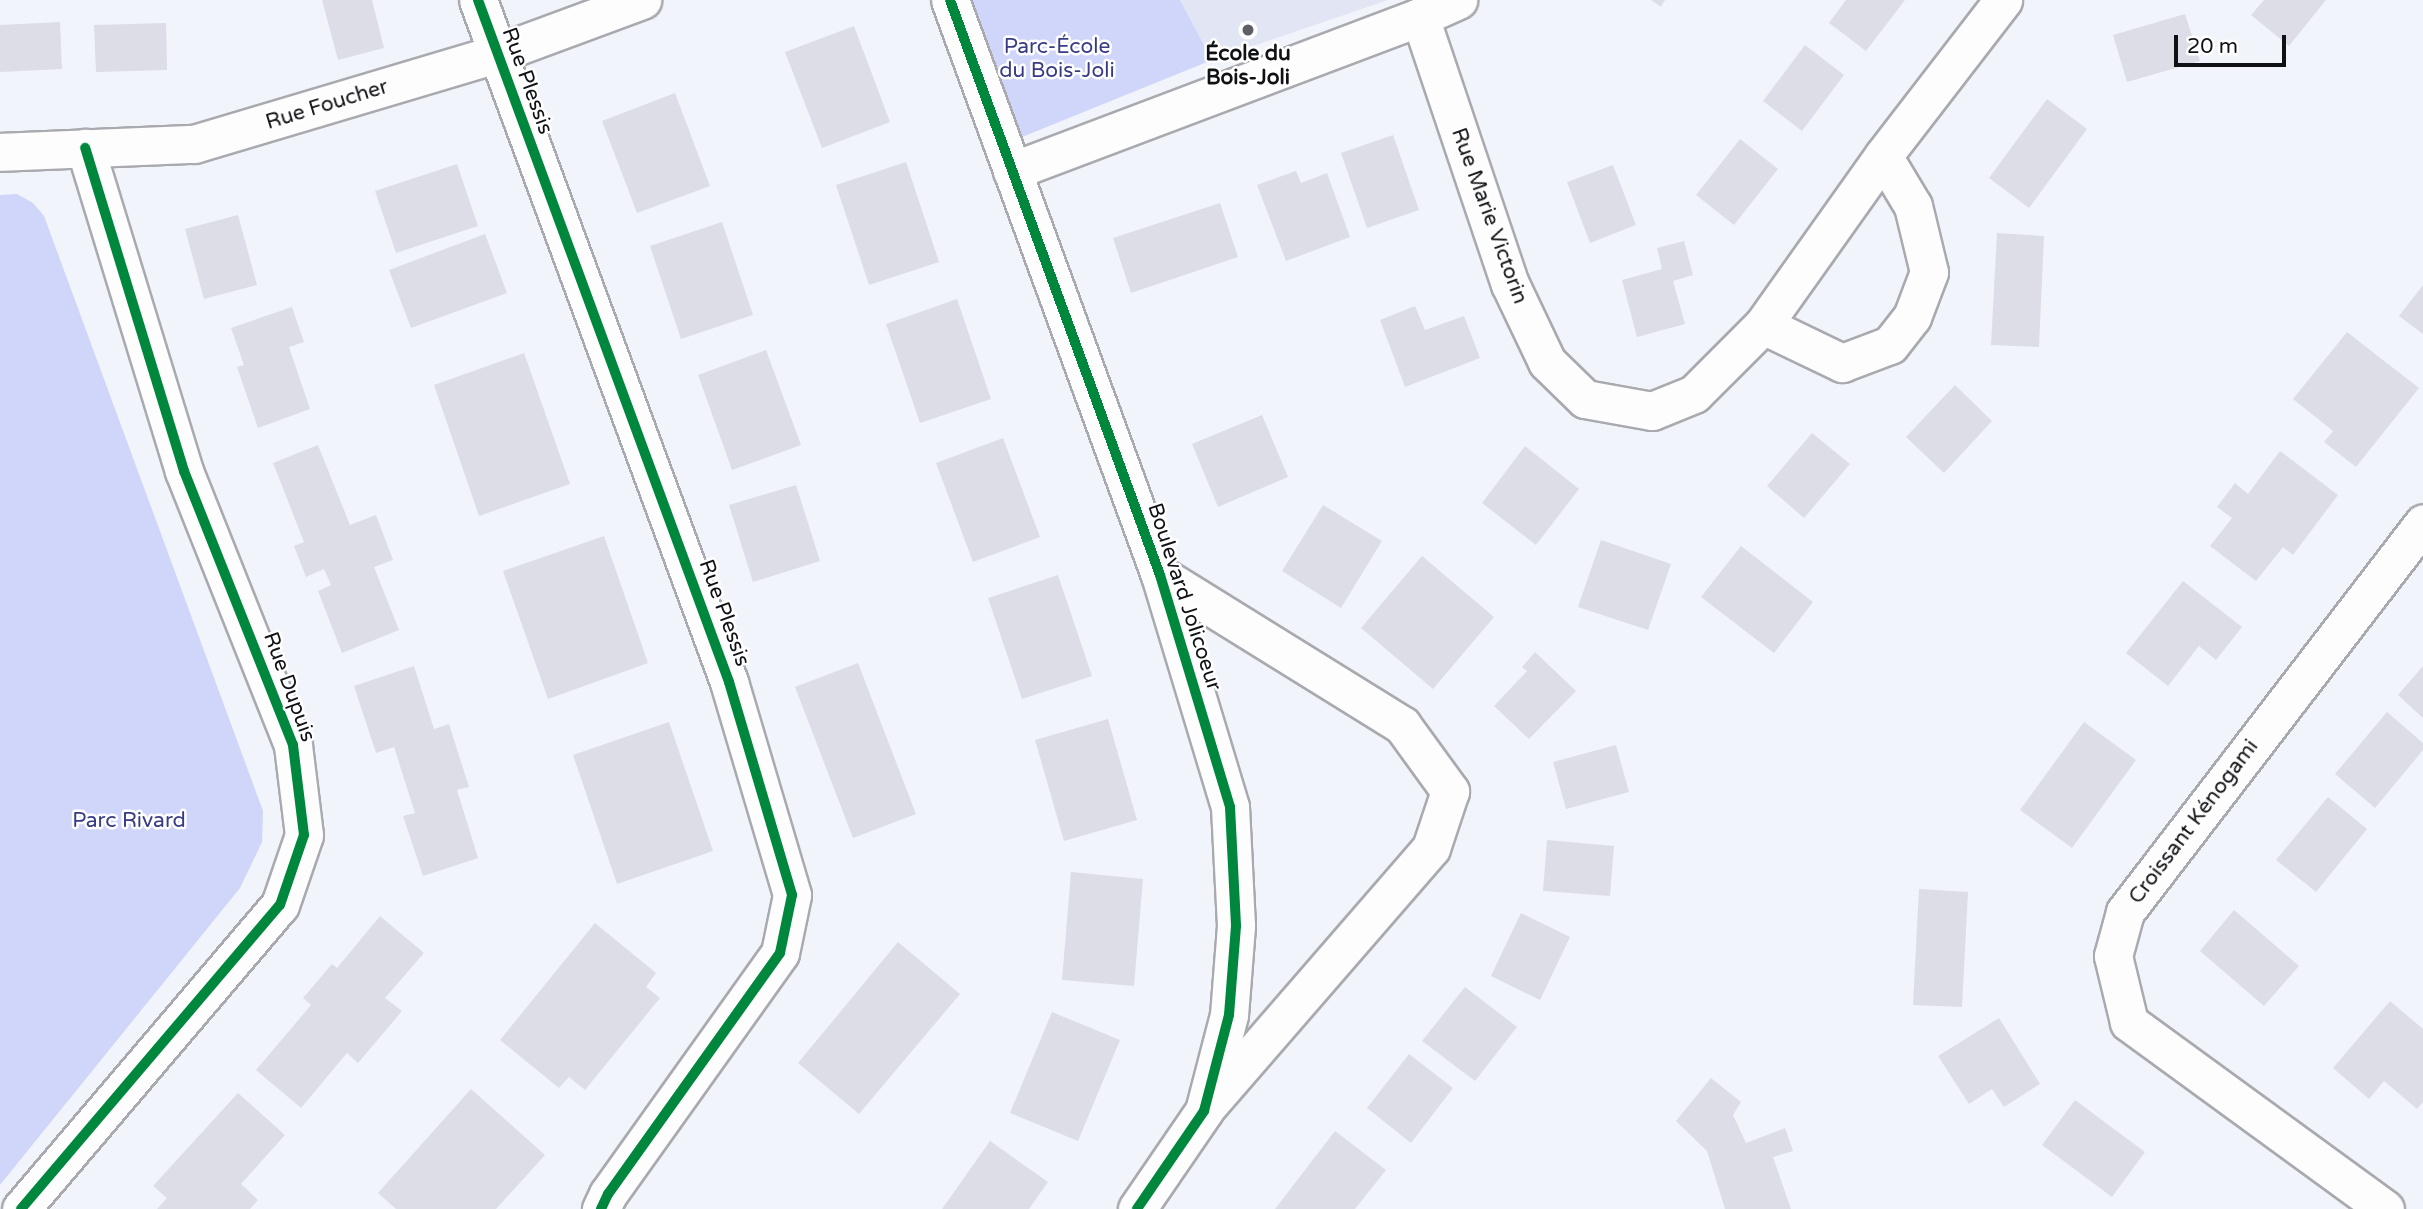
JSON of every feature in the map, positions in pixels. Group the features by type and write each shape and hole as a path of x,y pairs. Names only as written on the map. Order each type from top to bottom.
{"street":[{"name":"Rue Plessis","path":"478,0 729,682 792,895 779,953 608,1194 601,1209"},
{"name":"Rue Foucher","path":"0,152 194,144 496,54 642,0"},
{"name":"Boulevard Jolicoeur","path":"950,0 1160,575 1230,807 1236,926 1229,1015 1204,1111"},
{"path":"1012,172 1420,17 1458,0"},
{"name":"Rue Marie Victorin","path":"1420,17 1510,284 1547,362 1585,399 1652,411 1694,394 1763,325 1883,156 2003,0"},
{"name":"Rue Dupuis","path":"21,1209 280,905 304,835 293,745 184,471 85,148"},
{"path":"1763,325 1842,363 1890,345 1912,317 1929,272 1913,206 1883,156"},
{"name":"Croissant Kénogami","path":"2385,1209 2129,1021 2112,956 2125,912 2423,523"},
{"name":"Boulevard Jolicoeur","path":"1137,1209 1204,1111 1431,848 1450,792 1402,725 1160,575"}],"shaded area":[{"name":"École du Bois-Joli","path":"1180,0 1388,0 1212,60"}],"green space":[{"name":"Parc-École du Bois-Joli","path":"972,0 1180,0 1212,60 1022,137"},
{"name":"Parc Rivard","path":"17,194 33,203 44,216 263,811 262,842 240,888 0,1185 0,195"}],"building":[{"path":"322,0 372,0 384,48 338,60"},
{"path":"1651,0 1665,0 1661,7"},
{"path":"1846,0 1905,0 1866,51 1829,23"},
{"path":"2264,0 2326,0 2289,46 2251,15"},
{"path":"2185,14 2200,61 2127,82 2113,35"},
{"path":"60,22 62,69 0,72 0,25"},
{"path":"166,23 167,70 96,72 94,25"},
{"path":"854,26 890,122 822,148 785,52"},
{"path":"1805,45 1844,75 1802,131 1763,101"},
{"path":"675,93 710,186 637,213 602,121"},
{"path":"2047,99 2087,129 2029,208 1989,178"},
{"path":"1393,135 1419,210 1367,228 1341,153"},
{"path":"1740,139 1778,169 1734,225 1696,195"},
{"path":"906,162 939,262 869,285 836,185"},
{"path":"457,164 478,226 396,253 375,191"},
{"path":"1613,165 1636,225 1590,243 1567,182"},
{"path":"1296,171 1301,183 1327,173 1350,237 1286,261 1257,185"},
{"path":"1220,203 1238,257 1131,293 1113,238"},
{"path":"238,215 257,285 204,299 185,229"},
{"path":"722,222 753,315 681,339 650,246"},
{"path":"1997,233 2044,236 2039,347 1991,345"},
{"path":"485,234 507,293 411,328 389,270"},
{"path":"1684,241 1693,275 1673,281 1685,324 1637,337 1622,280 1662,269 1657,248"},
{"path":"2423,285 2423,334 2399,316"},
{"path":"957,299 991,399 920,423 886,324"},
{"path":"1415,306 1425,330 1464,316 1480,358 1405,387 1380,320"},
{"path":"292,307 304,342 289,347 310,409 258,428 237,367 244,365 231,328"},
{"path":"2347,332 2419,388 2356,467 2324,442 2333,431 2293,399"},
{"path":"766,350 801,445 732,470 698,375"},
{"path":"524,353 570,484 479,516 434,385"},
{"path":"1955,385 1992,421 1944,473 1906,437"},
{"path":"1262,415 1288,477 1218,507 1192,444"},
{"path":"1812,433 1850,464 1804,518 1767,486"},
{"path":"1003,438 1040,537 973,562 936,463"},
{"path":"318,445 350,525 376,515 393,560 374,567 399,630 342,653 318,591 331,585 324,569 306,577 294,546 304,542 273,463"},
{"path":"1525,446 1579,489 1536,545 1482,503"},
{"path":"2280,451 2338,495 2293,555 2283,547 2256,581 2210,546 2232,518 2217,507 2235,483 2248,494"},
{"path":"796,485 820,561 753,582 729,505"},
{"path":"1323,505 1382,541 1341,608 1282,571"},
{"path":"604,536 648,663 548,699 503,571"},
{"path":"1601,540 1671,564 1648,630 1578,607"},
{"path":"1741,546 1813,602 1774,653 1701,597"},
{"path":"1422,556 1494,617 1433,689 1361,628"},
{"path":"1058,575 1092,676 1022,699 988,598"},
{"path":"2183,581 2242,627 2216,660 2199,646 2168,686 2126,653"},
{"path":"1535,652 1576,691 1529,739 1494,706 1527,671 1522,667"},
{"path":"858,663 916,814 853,838 795,687"},
{"path":"414,666 434,729 449,724 469,787 457,790 478,858 423,876 403,816 415,813 394,747 376,753 354,686"},
{"path":"2423,666 2423,718 2398,695"},
{"path":"2387,712 2423,743 2423,750 2375,808 2335,774"},
{"path":"1108,719 1137,820 1064,841 1035,740"},
{"path":"669,722 713,851 617,884 573,755"},
{"path":"2084,722 2136,760 2072,848 2020,810"},
{"path":"1616,745 1629,792 1566,809 1553,762"},
{"path":"2328,797 2367,829 2316,892 2276,860"},
{"path":"1547,840 1614,846 1610,896 1543,891"},
{"path":"1071,872 1143,879 1134,986 1062,980"},
{"path":"1919,889 1968,892 1962,1007 1913,1005"},
{"path":"2234,910 2299,966 2264,1006 2200,951"},
{"path":"1521,913 1570,937 1540,1000 1491,976"},
{"path":"380,916 424,953 385,998 402,1011 358,1063 347,1053 301,1108 256,1070 311,1005 303,998 332,964 337,968"},
{"path":"595,923 656,973 646,987 660,998 585,1090 569,1077 559,1088 500,1040"},
{"path":"898,942 960,994 859,1114 798,1063"},
{"path":"1465,987 1517,1027 1475,1081 1422,1041"},
{"path":"2390,1001 2423,1029 2423,1102 2417,1109 2384,1081 2369,1099 2333,1068"},
{"path":"1052,1012 1120,1040 1078,1141 1010,1113"},
{"path":"1999,1018 2040,1084 2004,1107 1992,1089 1969,1104 1938,1056"},
{"path":"1409,1054 1453,1088 1411,1143 1367,1108"},
{"path":"1711,1078 1741,1102 1733,1115 1746,1143 1785,1128 1793,1151 1773,1157 1791,1209 1725,1209 1707,1151 1676,1121"},
{"path":"471,1089 545,1155 496,1209 396,1209 378,1193"},
{"path":"238,1093 285,1135 241,1184 258,1200 250,1209 157,1209 167,1198 153,1186"},
{"path":"2075,1100 2145,1152 2112,1197 2042,1145"},
{"path":"1335,1131 1386,1170 1355,1209 1275,1209"},
{"path":"990,1141 1048,1182 1029,1209 942,1209"}],"cycle path":[{"path":"478,0 729,682 792,895 780,953 608,1194 601,1209"},
{"path":"950,0 1160,575 1230,807 1236,926 1229,1015 1204,1111 1137,1209"},
{"path":"21,1209 280,905 304,835 293,745 184,471 85,148"}],"place":[{"name":"École du Bois-Joli","path":"1248,30"}]}
